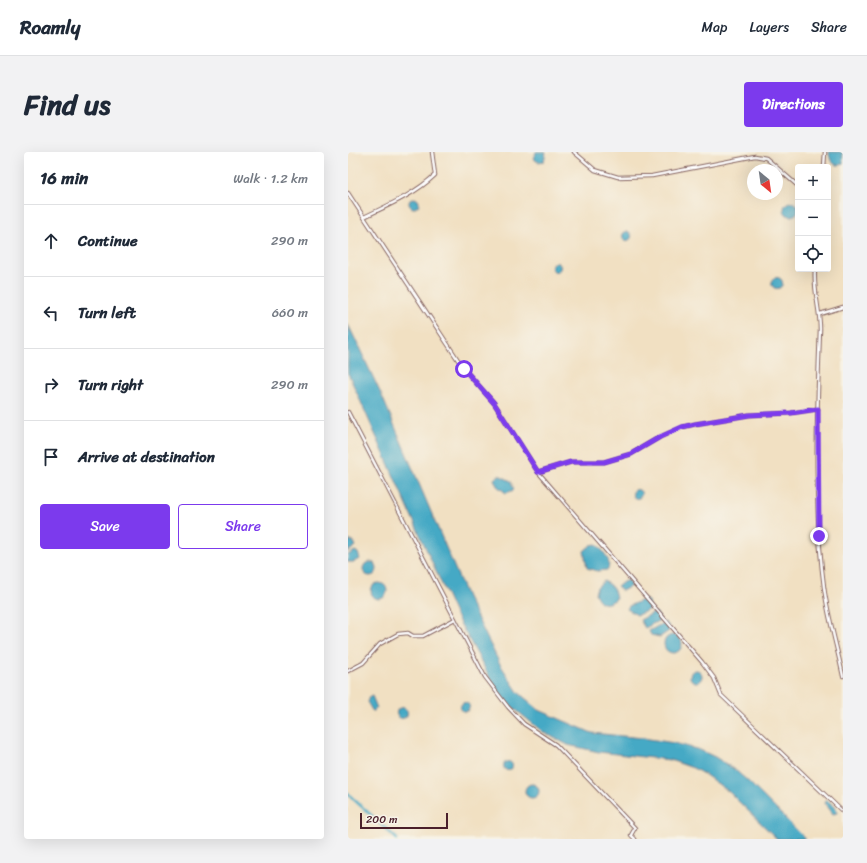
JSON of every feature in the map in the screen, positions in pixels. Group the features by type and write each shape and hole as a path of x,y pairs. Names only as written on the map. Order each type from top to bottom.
{"street":[{"path":"364,217 393,204 424,185 435,175 432,152"},
{"path":"574,152 595,170 618,177 652,176 755,156 766,158 795,183"},
{"path":"824,164 825,152"},
{"path":"348,193 464,369 494,403 538,472 702,662 714,678 721,695 843,812"},
{"path":"815,272 814,277 820,314 818,409 819,536 824,588 843,675"},
{"path":"820,314 843,307"},
{"path":"538,472 571,462 604,462 631,454 660,437 689,425 749,415 791,413 818,409"},
{"path":"348,412 485,677 508,707 524,724 556,745 636,828 631,835 635,839"},
{"path":"348,671 363,663 380,644 398,634 408,633 413,636 423,636 455,619"}],"water":[{"path":"536,152 546,152 544,161 538,162 533,158"},
{"path":"829,152 842,152 843,164 835,164 830,158"},
{"path":"412,198 416,198 419,203 416,208 412,208 409,205 409,201"},
{"path":"788,202 794,202 795,215 788,216 784,212 784,206"},
{"path":"627,231 632,236 627,241 622,236"},
{"path":"554,263 558,263 560,267 558,271 554,271 552,269 552,265"},
{"path":"775,278 779,278 781,279 781,287 775,288 772,285 772,281"},
{"path":"348,324 382,396 467,597 500,664 518,692 539,710 592,733 643,738 674,743 700,750 715,757 734,769 749,782 806,839 777,839 728,791 693,768 670,760 599,752 568,745 543,732 505,701 494,685 455,614 348,373"},
{"path":"499,475 511,481 514,490 506,493 497,486 494,479"},
{"path":"637,489 642,494 637,499 632,494"},
{"path":"348,541 353,541 356,546 348,552"},
{"path":"596,544 602,549 608,560 609,567 607,570 597,571 587,568 584,551 591,545"},
{"path":"355,551 358,553 360,559 353,562 348,562 348,555"},
{"path":"370,562 375,564 377,569 375,574 370,576 365,574 363,569 365,564"},
{"path":"628,580 631,586 622,591 617,587 623,582"},
{"path":"604,581 613,588 615,593 616,599 609,603 601,602 595,593 597,587"},
{"path":"376,583 382,583 387,588 385,597 382,599 376,599 371,594 371,588"},
{"path":"644,599 648,601 651,609 637,615 627,609 629,606"},
{"path":"655,612 660,620 645,628 640,620"},
{"path":"665,622 669,626 669,631 660,637 651,635 649,631"},
{"path":"673,635 679,638 682,644 679,650 673,653 667,650 664,644 667,638"},
{"path":"698,670 701,671 701,681 694,682 691,681 690,674 691,671"},
{"path":"372,696 377,708 373,712 367,702 369,697"},
{"path":"465,702 470,707 465,712 460,707"},
{"path":"402,707 406,709 408,713 406,717 402,719 398,717 396,713 398,709"},
{"path":"508,761 513,766 508,771 503,766"},
{"path":"529,784 535,784 539,788 539,794 535,798 529,798 525,794 525,788"},
{"path":"827,800 836,808 837,813 833,814 825,803"}],"waterway":[{"path":"348,794 397,839"}],"route":[{"path":"464,369 494,403 538,472 571,462 587,460 604,462 631,454 660,437 682,427 695,424 749,415 791,413 818,409 819,536"}]}
